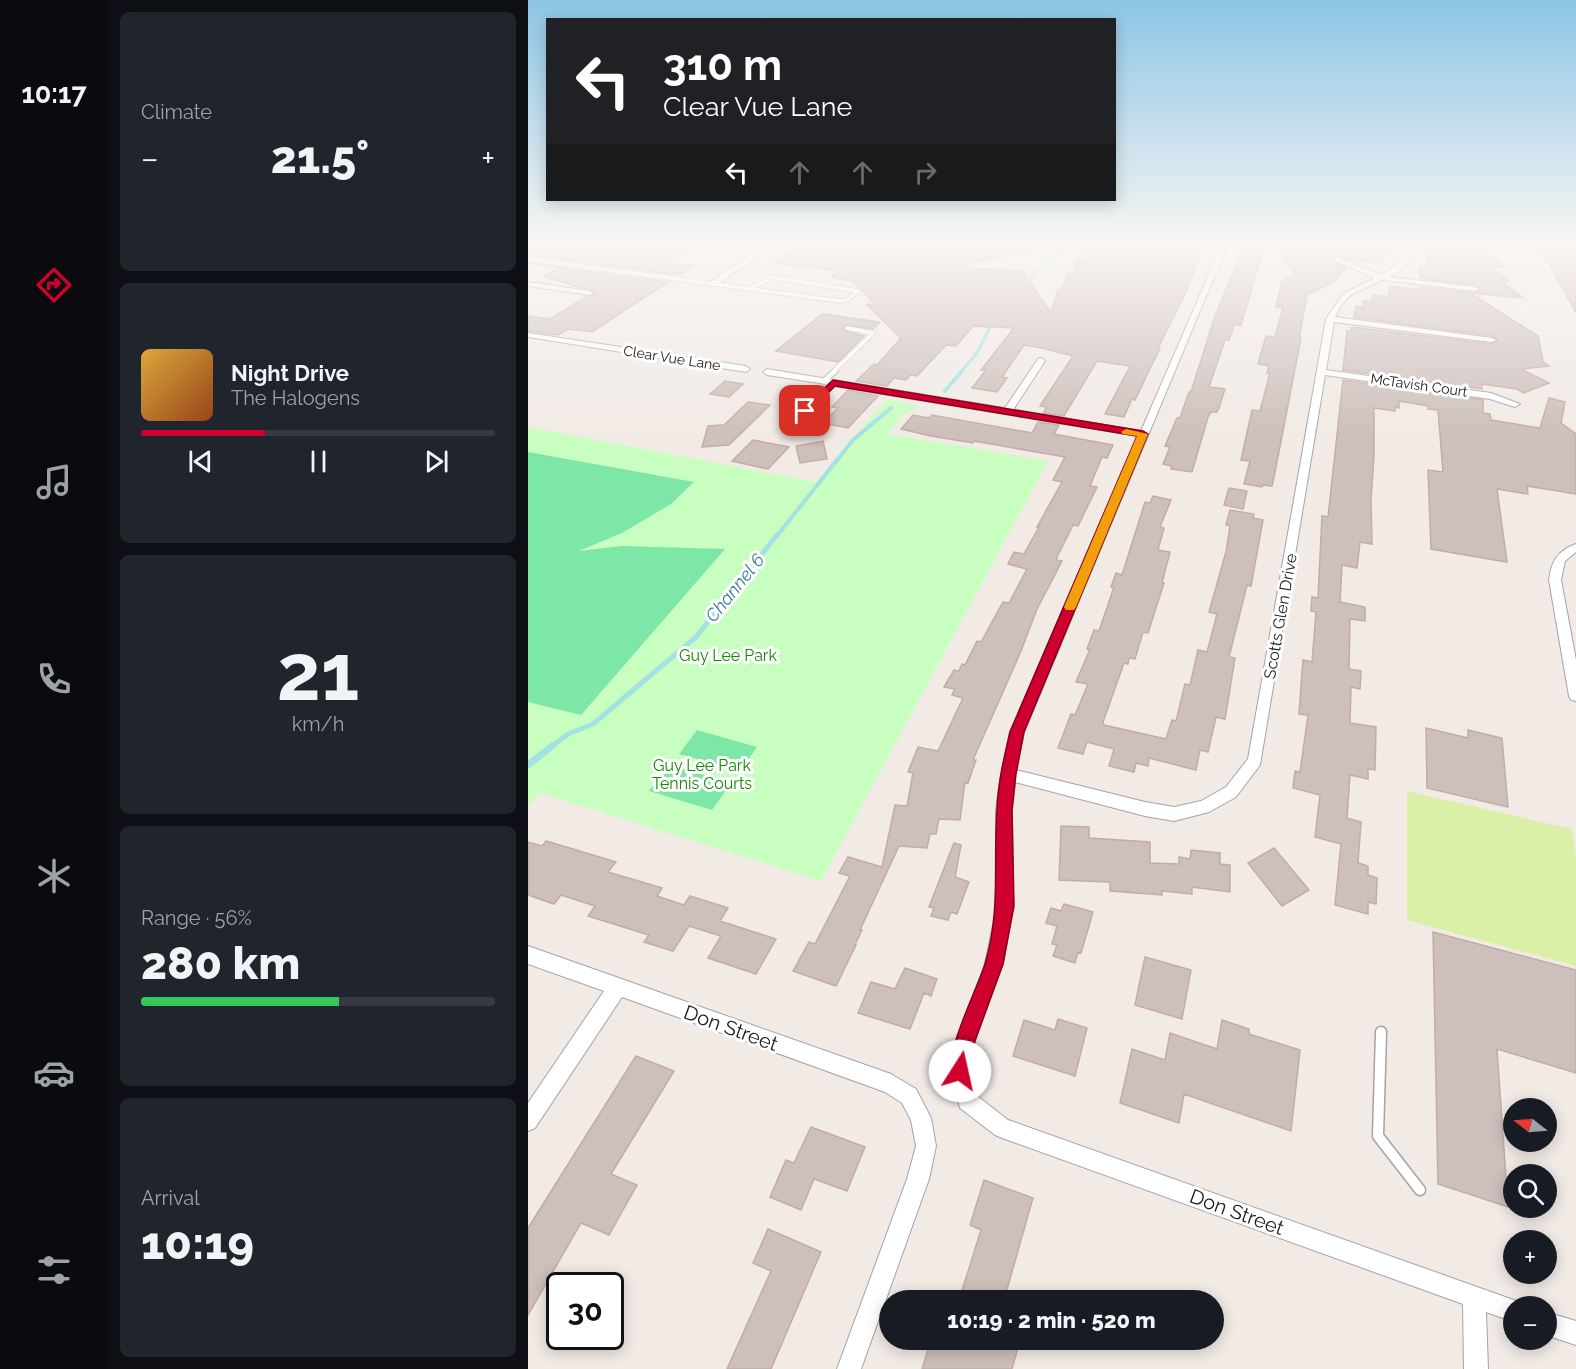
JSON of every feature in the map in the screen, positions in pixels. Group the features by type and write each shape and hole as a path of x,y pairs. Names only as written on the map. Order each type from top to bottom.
{"street":[{"path":"1008,774 1017,732 1197,308"},
{"name":"Scotts Glen Drive","path":"1008,774 1145,809 1174,813 1204,807 1231,792 1256,761 1330,319 1336,308"},
{"path":"1330,319 1492,340"},
{"name":"Clear Vue Lane","path":"528,335 746,369"},
{"path":"1007,412 1041,361"},
{"path":"767,372 1143,434"},
{"name":"McTavish Court","path":"1321,372 1491,396 1515,404"},
{"path":"790,426 829,382"},
{"path":"1576,548 1562,555 1556,565 1555,580 1576,696"},
{"name":"Don Street","path":"1008,774 1004,810 1005,906 994,964 965,1041 960,1071 967,1101 1002,1128 1503,1307"},
{"name":"Don Street","path":"528,955 891,1084 909,1096 921,1118 926,1146 918,1179 849,1369"},
{"path":"528,1121 618,987"},
{"path":"1474,1297 1476,1369"},
{"path":"1557,1327 1576,1333"}],"lane":[{"path":"829,382 873,333 873,331 847,328"},
{"path":"1381,1032 1378,1136 1420,1190"}],"green space":[{"name":"Guy Lee Park","path":"887,399 920,406 902,416 887,434 1048,461 821,881 540,793 528,806 528,427 816,482"},
{"path":"528,452 694,482 671,504 622,533 579,551 622,546 725,549 581,715 528,702"},
{"path":"697,730 757,747 740,771 679,754"},
{"path":"670,765 731,783 712,810 649,791"},
{"path":"1407,791 1572,829 1576,857 1576,966 1407,920"}],"building":[{"path":"568,308 629,308 592,332 568,329 558,335 528,331 528,316 550,319"},
{"path":"870,308 1047,308 1051,313 1053,308 1178,308 1135,400 1132,399 1124,417 1105,414 1130,366 1097,361 1064,416 1043,413 1047,407 1040,406 1073,356 1042,348 1024,345 1002,377 1007,378 997,392 972,388 986,370 981,370 1014,328 973,326 956,346 946,345 917,376 910,375 906,380 894,378 887,386 856,381 874,364 877,365 901,338"},
{"path":"1218,308 1246,308 1241,325 1234,325 1229,340 1225,340 1209,387 1225,389 1217,412 1211,412 1208,417 1192,472 1171,469 1172,466 1163,464 1170,447 1165,446 1177,418 1180,418 1189,392 1191,392"},
{"path":"1283,308 1305,308 1299,338 1301,338 1272,486 1244,484 1250,461 1241,460 1252,410 1260,411 1270,373 1267,373 1269,366 1258,364 1266,336 1275,337"},
{"path":"1356,308 1494,308 1538,336 1543,362 1549,366 1521,369 1549,383 1523,393 1517,389 1482,384 1482,389 1343,370 1347,331 1351,331 1352,327 1492,344 1498,341 1492,336 1354,317"},
{"path":"822,314 880,322 873,329 844,325 845,331 864,336 838,362 776,351"},
{"path":"1343,380 1483,400 1483,413 1490,414 1491,420 1540,428 1549,398 1565,402 1561,423 1576,434 1576,494 1527,486 1528,494 1497,489 1507,562 1431,549 1428,470 1443,472 1438,410 1399,401 1399,408 1395,407 1395,411 1374,408 1372,544 1360,542 1357,568 1342,565 1340,602 1365,607 1365,621 1350,619 1349,669 1361,671 1360,689 1351,687 1350,723 1376,727 1375,770 1368,769 1368,779 1350,775 1347,818 1361,822 1358,863 1368,866 1368,875 1377,878 1376,904 1368,902 1368,914 1335,905 1341,844 1315,837 1320,795 1293,788 1295,771 1300,772 1308,715 1299,714 1303,660 1312,662 1316,612 1311,611 1312,597 1318,598 1322,516 1328,517"},
{"path":"725,381 743,384 729,397 710,394"},
{"path":"848,390 878,396 848,428 823,423 838,408 832,407"},
{"path":"748,402 770,405 729,445 702,447 708,426 724,425"},
{"path":"913,415 929,418 932,415 1032,433 1038,422 1059,425 1054,434 1113,445 1107,458 1102,457 1090,486 1097,487 1078,526 1073,525 1058,555 1056,560 1062,561 1037,609 973,760 976,760 968,783 965,782 960,820 939,819 936,834 930,834 927,848 899,846 836,986 793,971 809,942 815,944 850,876 839,873 848,857 882,867 895,805 907,806 913,773 908,772 918,747 938,751 963,698 952,695 955,689 944,687 954,670 959,671 962,664 965,665 977,641 981,642 1003,602 1009,603 1027,569 1008,564 1014,552 1024,554 1062,482 1053,480 1065,457 931,436 901,429"},
{"path":"753,440 789,447 768,469 732,461"},
{"path":"823,441 827,459 800,463 796,446"},
{"path":"1229,488 1247,491 1243,509 1224,505"},
{"path":"1153,496 1171,500 1160,527 1164,528 1158,550 1170,552 1162,583 1164,583 1148,633 1143,632 1135,659 1129,658 1128,664 1124,663 1103,722 1104,725 1166,739 1172,720 1176,721 1185,684 1190,685 1198,650 1207,652 1217,614 1209,612 1226,552 1230,526 1226,525 1230,510 1254,514 1253,518 1263,520 1251,586 1247,585 1229,657 1235,658 1225,719 1216,717 1208,752 1200,750 1196,770 1149,758 1148,766 1136,763 1134,772 1109,766 1114,749 1087,742 1083,754 1058,748 1071,714 1075,715 1088,684 1076,682 1090,649 1087,649 1094,630 1099,631 1114,587 1111,587 1116,573 1122,575 1145,502 1150,503"},
{"path":"1426,728 1468,738 1468,730 1502,738 1508,807 1427,788"},
{"path":"1061,826 1089,827 1089,838 1150,842 1150,863 1179,864 1179,857 1190,859 1191,850 1220,853 1220,864 1230,865 1230,892 1192,887 1192,894 1162,891 1162,895 1110,891 1110,882 1059,880"},
{"path":"546,841 616,862 608,872 662,888 657,896 684,905 690,896 728,908 720,921 776,939 756,974 708,958 721,936 689,926 673,951 644,942 649,935 588,916 595,906 561,895 554,904 528,895 528,842 542,846"},
{"path":"954,843 961,845 955,877 969,882 957,914 951,912 948,920 931,916 934,908 929,907"},
{"path":"1274,848 1309,890 1282,906 1248,863"},
{"path":"1064,904 1093,912 1081,953 1078,952 1075,963 1053,956 1057,945 1052,944 1057,926 1046,923 1051,908 1061,911"},
{"path":"1433,932 1576,970 1576,1073 1497,1049 1505,1164 1503,1164 1503,1205 1438,1184"},
{"path":"1145,957 1191,970 1182,1019 1135,1005"},
{"path":"905,968 937,979 931,996 924,993 910,1029 858,1013 871,982 895,989"},
{"path":"1058,1019 1087,1028 1075,1076 1013,1056 1024,1020 1055,1030"},
{"path":"1222,1020 1249,1029 1249,1034 1300,1050 1291,1131 1184,1094 1179,1123 1120,1103 1132,1049 1165,1060 1170,1033 1217,1049"},
{"path":"636,1056 674,1071 611,1174 637,1185 609,1235 581,1223 553,1272 546,1272 546,1284 528,1315 528,1228"},
{"path":"811,1127 865,1147 847,1191 814,1179 801,1210 770,1197 786,1160 794,1163"},
{"path":"984,1180 1033,1198 1007,1290 962,1290 981,1230 970,1225"},
{"path":"768,1229 821,1252 771,1369 727,1369 771,1271 753,1263"},
{"path":"928,1350 1017,1350 1012,1369 922,1369"}],"waterway":[{"name":"Channel 6","path":"961,372 977,353 993,321"},
{"name":"Channel 6","path":"945,391 962,371"},
{"name":"Channel 6","path":"776,537 853,440 891,408"},
{"name":"Channel 6","path":"550,748 568,734 593,724 696,637 777,535"},
{"name":"Channel 6","path":"528,765 552,746"}],"slow traffic":[{"path":"1070,607 1143,434 1126,432"}],"route":[{"path":"805,411 833,382 890,391 938,402 1143,434 1017,732 1008,774 1004,810 1005,906 994,964 965,1041 960,1071"}],"park label":[{"name":"Guy Lee Park Tennis Courts","path":"702,774"}]}
